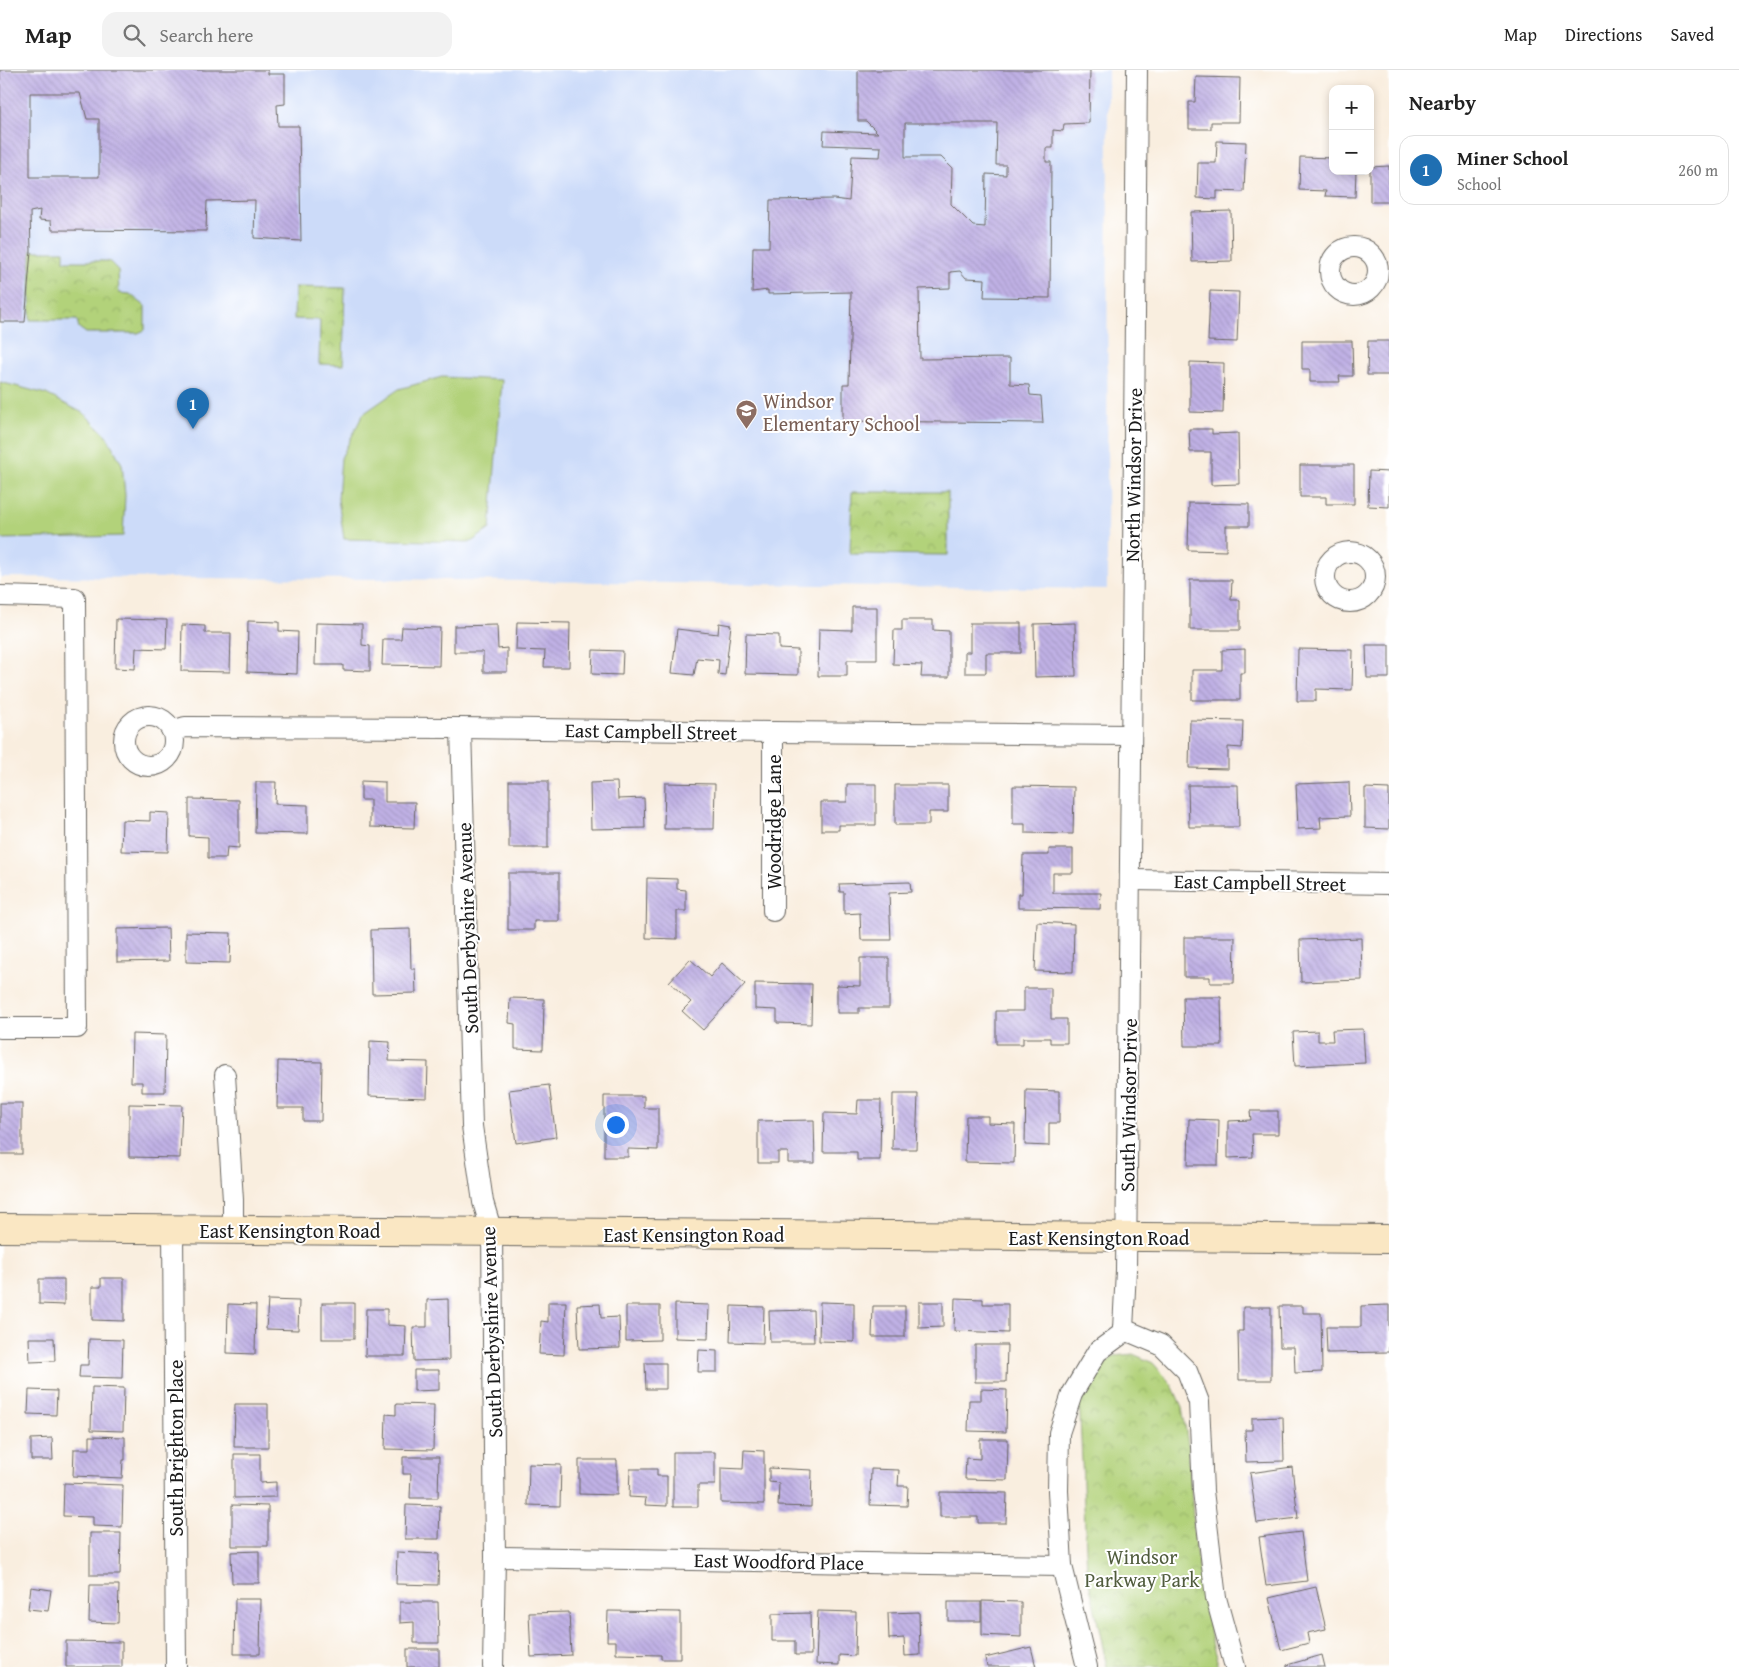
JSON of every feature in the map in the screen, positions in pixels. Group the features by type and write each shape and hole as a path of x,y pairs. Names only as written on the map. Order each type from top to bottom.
{"main road":[{"name":"East Kensington Road","path":"0,1228 1389,1239"}],"street":[{"name":"North Windsor Drive","path":"1131,880 1137,70"},
{"path":"0,596 75,598 77,1008 77,1028 0,1028"},
{"name":"East Campbell Street","path":"172,731 185,727 1131,734"},
{"name":"South Derbyshire Avenue","path":"461,728 472,1126 483,1202 492,1232 495,1557 493,1667"},
{"name":"Woodridge Lane","path":"773,732 773,911"},
{"name":"East Campbell Street","path":"1131,880 1389,884"},
{"name":"South Windsor Drive","path":"1123,1329 1131,880"},
{"path":"225,1075 233,1200 233,1229"},
{"name":"South Brighton Place","path":"173,1229 176,1667"},
{"path":"1087,1667 1062,1566 1058,1490 1059,1433 1072,1394 1097,1352 1123,1333 1123,1329 1161,1345 1188,1371 1199,1402 1203,1491 1216,1598 1235,1667"},
{"name":"East Woodford Place","path":"495,1557 1062,1566"}],"shaded area":[{"name":"Windsor Elementary School","path":"0,70 1108,70 1107,589 386,579 0,577"}],"green space":[{"path":"31,251 64,251 64,261 110,262 118,270 119,293 130,294 145,306 145,330 138,333 86,333 79,328 77,320 30,320"},
{"path":"295,287 345,288 343,365 319,364 320,320 294,319"},
{"path":"442,377 502,380 490,529 471,542 344,539 338,499 341,458 363,414 399,389"},
{"path":"0,382 46,394 85,414 106,435 122,464 125,495 123,536 0,539"},
{"path":"852,492 948,492 948,555 850,554"},
{"name":"Windsor Parkway Park","path":"1133,1354 1153,1363 1172,1385 1182,1407 1188,1444 1195,1546 1213,1647 1219,1667 1107,1667 1087,1572 1079,1395 1096,1372 1114,1356"}],"building":[{"path":"0,70 268,70 268,74 285,74 285,104 277,105 278,126 299,126 301,241 254,238 255,200 207,201 206,231 52,230 51,221 39,220 40,210 30,212 31,251 25,322 0,322","holes":["30,93 80,93 87,119 99,119 99,177 30,177"]},
{"path":"858,70 1090,70 1089,123 1064,124 1063,131 1053,130 1053,148 1046,148 1046,162 1051,162 1050,298 984,297 985,279 966,278 960,271 950,272 950,288 919,289 920,359 1010,358 1010,384 1029,385 1030,395 1041,396 1043,423 843,421 843,384 849,384 851,292 768,294 768,290 752,292 753,247 769,247 770,200 834,199 849,201 852,156 880,157 881,147 823,145 824,131 878,133 866,121 858,121","holes":["905,123 997,123 996,165 1006,165 1006,175 986,174 985,227 973,226 951,204 952,168 941,157 905,157"]},
{"path":"1196,77 1240,78 1239,122 1211,122 1211,129 1189,129 1189,102 1195,102"},
{"path":"1217,141 1246,142 1244,192 1217,191 1217,199 1197,198 1198,163 1216,163"},
{"path":"1300,157 1329,158 1329,175 1356,175 1355,197 1325,196 1326,191 1299,190"},
{"path":"1389,166 1389,202 1370,202 1370,175 1374,175 1374,167"},
{"path":"1231,211 1232,261 1192,262 1191,212"},
{"path":"1210,291 1239,292 1237,342 1208,341"},
{"path":"1302,341 1352,341 1353,376 1339,376 1340,382 1310,382 1310,369 1302,369"},
{"path":"1368,341 1389,341 1389,375 1367,375"},
{"path":"1190,362 1224,363 1223,413 1190,412"},
{"path":"1189,429 1212,429 1212,434 1238,433 1239,484 1211,485 1211,452 1190,452"},
{"path":"1300,465 1354,465 1354,504 1326,504 1326,497 1300,497"},
{"path":"1369,471 1389,472 1389,507 1368,506"},
{"path":"1189,503 1249,504 1249,526 1226,526 1226,551 1188,550"},
{"path":"1190,580 1232,580 1231,600 1240,600 1240,630 1190,630"},
{"path":"852,607 877,607 877,660 847,660 847,676 818,676 819,629 852,630"},
{"path":"116,619 167,620 166,649 136,648 135,669 115,668"},
{"path":"902,620 933,620 933,630 949,631 949,677 921,677 922,665 893,664 894,630 902,630"},
{"path":"248,621 279,622 279,631 298,632 297,674 247,672"},
{"path":"517,622 570,623 569,667 544,667 545,651 516,650"},
{"path":"316,623 362,624 362,645 370,646 370,671 343,670 343,665 315,665"},
{"path":"719,623 731,625 725,675 718,674 719,660 697,658 694,675 672,673 677,629 718,634"},
{"path":"970,623 1021,623 1021,653 986,653 986,673 965,673 965,652 970,652"},
{"path":"1075,623 1076,676 1035,677 1034,624"},
{"path":"182,625 205,626 205,633 231,633 230,672 181,671"},
{"path":"497,625 498,649 507,648 507,672 483,672 483,652 454,652 454,626"},
{"path":"402,627 440,628 439,666 382,665 383,639 401,639"},
{"path":"746,634 779,635 779,649 798,650 798,675 745,674"},
{"path":"1366,645 1389,645 1389,678 1367,678"},
{"path":"1245,649 1245,673 1240,673 1240,700 1192,700 1192,670 1222,670 1222,650"},
{"path":"1298,649 1353,650 1352,690 1316,689 1316,701 1297,701"},
{"path":"593,650 623,651 622,675 592,674"},
{"path":"1190,720 1243,721 1242,748 1228,747 1228,769 1189,768"},
{"path":"361,781 385,782 385,802 415,802 414,828 370,827 370,800 361,800"},
{"path":"509,781 548,781 548,848 509,848"},
{"path":"256,782 276,782 275,804 308,805 308,834 255,833"},
{"path":"617,782 618,799 644,798 645,828 591,829 590,783"},
{"path":"1349,782 1350,816 1320,817 1321,828 1298,829 1296,784"},
{"path":"665,783 715,784 714,829 664,829"},
{"path":"847,784 876,784 876,825 839,825 839,830 821,830 821,802 847,802"},
{"path":"895,785 948,785 948,812 929,812 929,825 895,825"},
{"path":"1188,785 1238,785 1239,827 1189,827"},
{"path":"1013,786 1074,787 1073,834 1025,833 1025,824 1013,824"},
{"path":"1365,788 1389,789 1389,829 1365,828"},
{"path":"189,799 239,800 239,848 227,847 226,858 208,858 208,837 189,836"},
{"path":"150,812 169,813 168,852 121,851 122,820 150,821"},
{"path":"1049,849 1073,849 1073,873 1053,873 1053,893 1101,893 1100,909 1018,908 1018,894 1022,894 1023,855 1049,855"},
{"path":"508,873 559,873 559,921 534,921 534,930 508,930"},
{"path":"647,878 677,879 677,889 686,890 686,911 677,911 677,939 646,938"},
{"path":"910,882 911,892 889,893 891,940 861,940 860,913 844,914 844,892 840,892 839,884"},
{"path":"1037,922 1074,924 1073,972 1035,971"},
{"path":"168,928 169,961 117,962 117,929"},
{"path":"410,929 411,969 415,969 416,993 372,994 371,930"},
{"path":"186,932 231,933 230,963 186,962"},
{"path":"1184,937 1235,937 1234,983 1210,983 1210,977 1184,977"},
{"path":"1361,938 1362,980 1301,982 1300,940"},
{"path":"860,958 889,958 889,1008 859,1008 859,1013 837,1013 837,985 860,986"},
{"path":"690,959 710,977 722,963 745,984 703,1030 682,1011 691,1002 669,982"},
{"path":"755,983 812,984 811,1024 777,1023 777,1010 755,1009"},
{"path":"1024,988 1051,988 1051,1019 1067,1019 1067,1043 1050,1043 1050,1038 1023,1038 1023,1044 996,1044 996,1011 1024,1011"},
{"path":"1183,997 1221,997 1222,1046 1184,1046"},
{"path":"510,998 544,999 543,1050 515,1049 515,1024 509,1023"},
{"path":"1363,1029 1365,1063 1295,1066 1293,1032 1318,1031 1318,1041 1333,1041 1332,1030"},
{"path":"132,1034 166,1035 165,1092 142,1092 142,1082 131,1082"},
{"path":"370,1041 390,1042 389,1061 428,1062 427,1098 369,1096"},
{"path":"278,1061 322,1062 321,1121 303,1121 303,1108 277,1108"},
{"path":"549,1085 556,1137 516,1143 509,1090"},
{"path":"1026,1090 1059,1091 1059,1123 1049,1123 1049,1146 1025,1145"},
{"path":"893,1094 918,1094 916,1149 892,1149"},
{"path":"604,1096 644,1096 644,1108 658,1108 658,1150 628,1149 628,1157 604,1157"},
{"path":"858,1100 881,1100 880,1160 857,1160 857,1152 823,1152 824,1113 857,1114"},
{"path":"0,1103 22,1103 22,1154 0,1154"},
{"path":"129,1104 182,1105 180,1158 129,1157"},
{"path":"1250,1111 1278,1111 1278,1134 1252,1134 1253,1157 1228,1158 1228,1121 1251,1120"},
{"path":"966,1116 988,1116 988,1123 1015,1124 1014,1163 965,1162"},
{"path":"1189,1119 1219,1120 1218,1165 1188,1165"},
{"path":"814,1120 815,1163 788,1163 788,1152 778,1152 778,1163 758,1163 758,1121"},
{"path":"101,1278 124,1278 124,1321 92,1320 92,1287 101,1287"},
{"path":"39,1279 64,1279 64,1305 39,1304"},
{"path":"955,1298 983,1299 983,1304 1008,1304 1008,1333 954,1331"},
{"path":"448,1299 449,1360 414,1361 413,1327 427,1327 427,1300"},
{"path":"268,1300 299,1301 298,1330 266,1329"},
{"path":"548,1302 566,1302 564,1355 539,1354 541,1321 548,1322"},
{"path":"820,1302 854,1303 854,1342 819,1341"},
{"path":"919,1302 943,1302 943,1327 919,1328"},
{"path":"322,1303 354,1303 354,1339 322,1339"},
{"path":"228,1304 256,1305 255,1354 227,1353"},
{"path":"600,1304 601,1318 619,1317 620,1348 579,1349 577,1305"},
{"path":"675,1304 709,1305 708,1339 675,1338"},
{"path":"1389,1305 1389,1352 1327,1353 1326,1327 1361,1327 1361,1306"},
{"path":"626,1306 660,1306 660,1340 626,1341"},
{"path":"731,1306 764,1307 763,1343 730,1342"},
{"path":"873,1306 905,1306 905,1337 872,1337"},
{"path":"1279,1306 1303,1306 1303,1313 1321,1313 1322,1372 1295,1373 1294,1347 1280,1347"},
{"path":"1243,1307 1271,1307 1271,1380 1239,1380 1238,1331 1243,1331"},
{"path":"366,1309 387,1309 387,1325 406,1326 405,1356 365,1356"},
{"path":"813,1310 814,1342 770,1342 769,1311"},
{"path":"29,1338 54,1338 55,1361 30,1362"},
{"path":"89,1339 123,1340 122,1378 79,1377 80,1365 88,1365"},
{"path":"975,1345 1007,1345 1006,1382 975,1382"},
{"path":"699,1350 717,1351 717,1372 698,1372"},
{"path":"645,1363 666,1363 666,1389 646,1389"},
{"path":"414,1370 439,1370 439,1390 414,1391"},
{"path":"92,1387 124,1388 123,1431 91,1430"},
{"path":"981,1389 1007,1390 1006,1432 968,1431 969,1400 981,1400"},
{"path":"29,1390 57,1391 56,1415 28,1414"},
{"path":"235,1404 268,1404 268,1447 234,1447"},
{"path":"396,1404 434,1405 433,1450 385,1449 386,1414 396,1415"},
{"path":"1283,1417 1284,1461 1246,1462 1245,1430 1252,1430 1252,1418"},
{"path":"90,1436 125,1437 125,1460 123,1460 122,1478 73,1476 74,1449 90,1449"},
{"path":"52,1438 53,1460 31,1460 31,1439"},
{"path":"980,1439 1008,1439 1007,1480 965,1479 966,1458 980,1459"},
{"path":"744,1450 764,1451 764,1504 721,1503 721,1468 743,1469"},
{"path":"673,1452 715,1452 715,1485 698,1485 698,1507 673,1507"},
{"path":"234,1454 260,1454 260,1483 276,1482 276,1497 234,1498"},
{"path":"403,1457 439,1457 438,1498 410,1498 411,1474 403,1474"},
{"path":"579,1460 617,1460 617,1495 579,1494"},
{"path":"529,1464 561,1465 560,1506 528,1505"},
{"path":"1292,1467 1298,1518 1257,1523 1250,1473"},
{"path":"769,1468 812,1470 811,1507 778,1506 779,1483 769,1482"},
{"path":"630,1469 657,1469 657,1476 667,1476 667,1506 645,1505 646,1498 629,1497"},
{"path":"871,1469 899,1470 898,1486 908,1486 907,1506 870,1505"},
{"path":"64,1483 123,1485 122,1527 93,1526 93,1517 63,1516"},
{"path":"940,1492 1007,1493 1006,1523 978,1523 978,1517 940,1517"},
{"path":"232,1505 268,1506 268,1546 232,1546"},
{"path":"406,1505 440,1506 439,1539 405,1539"},
{"path":"1301,1532 1307,1581 1266,1586 1259,1537"},
{"path":"90,1533 121,1533 120,1575 90,1575"},
{"path":"259,1551 259,1583 232,1583 231,1552"},
{"path":"397,1552 439,1554 438,1585 396,1584"},
{"path":"90,1585 119,1585 118,1623 89,1622"},
{"path":"31,1587 51,1590 48,1611 28,1609"},
{"path":"1316,1587 1326,1629 1307,1633 1309,1643 1281,1650 1269,1598"},
{"path":"235,1599 261,1599 260,1654 234,1654"},
{"path":"982,1601 1021,1602 1021,1637 982,1635"},
{"path":"400,1602 438,1602 439,1643 414,1643 414,1622 400,1623"},
{"path":"948,1602 981,1602 981,1621 948,1621"},
{"path":"608,1611 680,1612 680,1659 661,1659 661,1655 616,1654 616,1641 607,1641"},
{"path":"818,1611 856,1612 855,1656 839,1655 839,1665 816,1664"},
{"path":"569,1612 571,1655 531,1657 529,1613"},
{"path":"919,1612 920,1655 905,1656 904,1638 889,1639 888,1613"},
{"path":"810,1613 811,1655 795,1655 795,1641 772,1641 772,1614"},
{"path":"66,1641 122,1642 122,1667 66,1667"},
{"path":"1031,1647 1036,1667 987,1667 985,1658"},
{"path":"407,1649 439,1649 439,1667 407,1667"},
{"path":"1322,1655 1325,1667 1287,1667 1287,1665"}],"place":[{"name":"Miner School","path":"193,429"},
{"name":"Windsor Elementary School","path":"747,430"}]}
